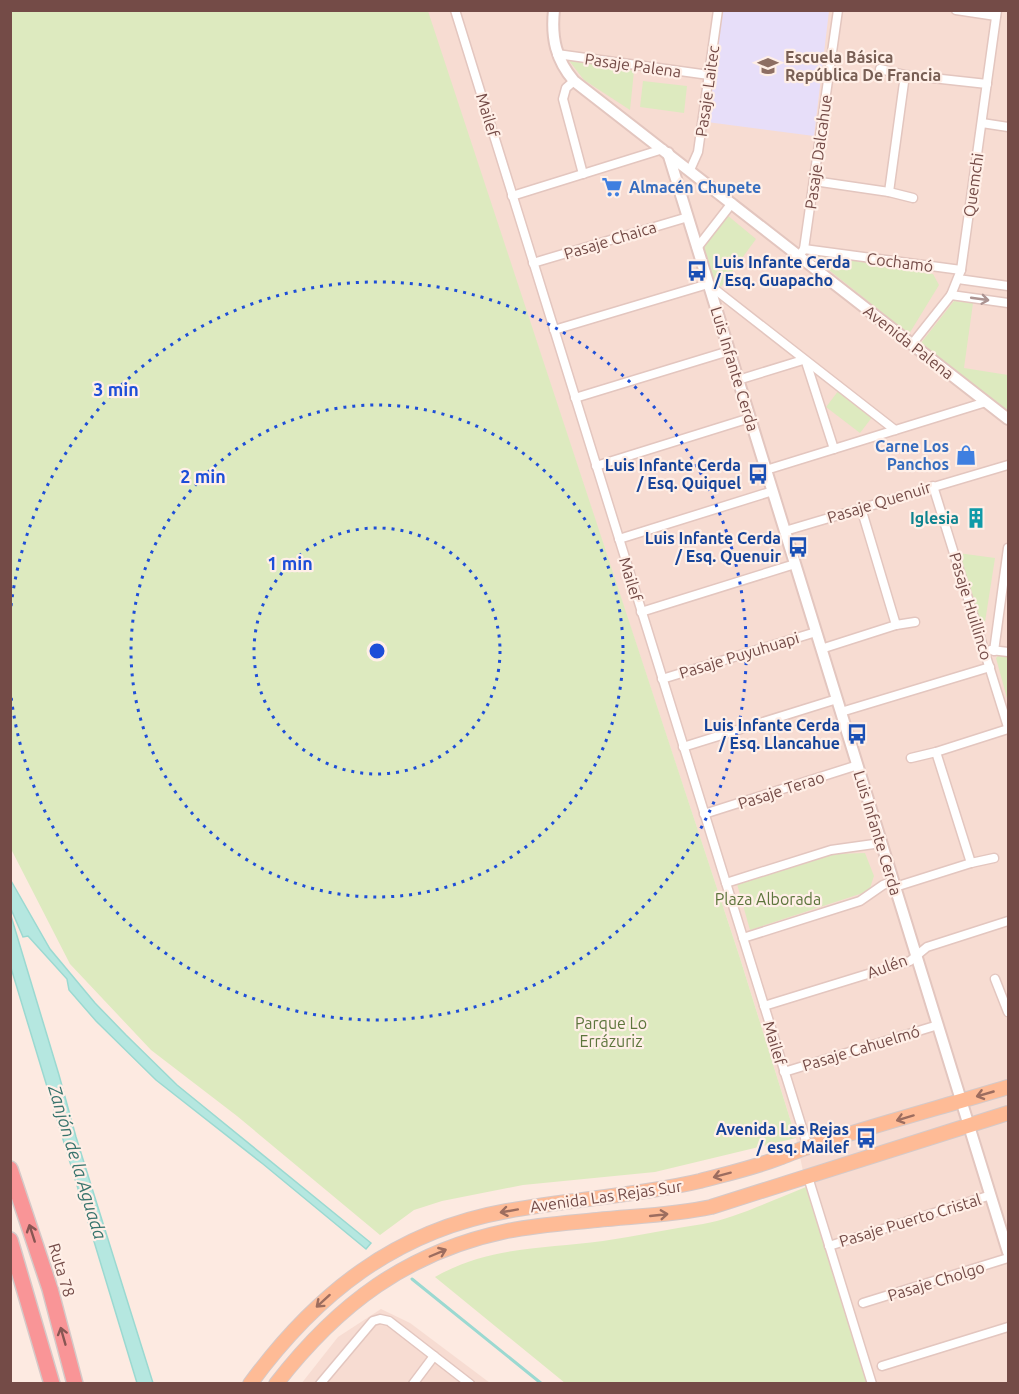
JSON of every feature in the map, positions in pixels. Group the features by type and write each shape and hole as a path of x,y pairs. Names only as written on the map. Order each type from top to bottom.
{"highway":[{"name":"Ruta 78","path":"10,1169 50,1289 75,1383"},
{"path":"10,1240 52,1383"}],"main road":[{"name":"Avenida Las Rejas Sur","path":"250,1383 286,1337 325,1299 369,1265 413,1241 459,1222 507,1211 678,1186 778,1159 808,1147 1008,1087"},
{"name":"Avenida Las Rejas Sur","path":"276,1383 309,1343 354,1302 386,1279 443,1250 485,1236 525,1228 692,1211 728,1203 1008,1113"}],"street":[{"name":"Mailef","path":"455,10 808,1147"},
{"path":"554,10 554,43 562,66 574,81 665,151"},
{"name":"Pasaje Laitec","path":"690,170 698,152 718,10"},
{"name":"Pasaje Dalcahue","path":"802,253 838,10"},
{"path":"956,10 997,13"},
{"name":"Quemchi","path":"912,344 951,295 960,274 997,13"},
{"name":"Pasaje Palena","path":"557,54 709,75"},
{"path":"880,69 905,75 987,84"},
{"path":"889,192 905,75"},
{"path":"574,81 566,88 563,99 583,174"},
{"path":"982,123 1008,127"},
{"path":"512,196 665,151"},
{"name":"Avenida Palena","path":"665,151 802,253 912,344 1008,419"},
{"name":"Luis Infante Cerda","path":"665,151 773,491 1008,1252"},
{"path":"814,181 889,192 913,198"},
{"path":"697,248 732,203"},
{"name":"Pasaje Chaica","path":"533,263 687,216"},
{"name":"Cochamó","path":"802,253 960,274 1008,286"},
{"path":"554,330 708,284 895,430"},
{"path":"951,295 1008,303"},
{"path":"575,398 729,351"},
{"path":"738,380 805,361"},
{"path":"805,361 834,449"},
{"path":"766,470 986,402"},
{"path":"596,466 750,418"},
{"name":"Pasaje Quenuir","path":"785,531 1008,465"},
{"name":"Pasaje Huillinco","path":"933,486 1008,728"},
{"path":"619,539 773,491"},
{"path":"861,508 896,625"},
{"name":"Pasaje Huillinco","path":"994,651 1008,548"},
{"path":"641,612 795,564"},
{"name":"Pasaje Puyuhuapi","path":"821,649 896,625 915,622"},
{"name":"Pasaje Puyuhuapi","path":"662,679 816,632"},
{"path":"984,649 1008,652"},
{"path":"841,712 990,667"},
{"path":"683,747 837,699"},
{"path":"911,758 1008,728"},
{"path":"936,752 970,863"},
{"name":"Pasaje Terao","path":"704,814 858,765"},
{"path":"726,883 831,850 881,843"},
{"path":"742,938 860,901 883,885 994,858"},
{"name":"Aulén","path":"764,1006 910,960 927,947 1008,921"},
{"path":"995,979 1000,994 1007,1001 1008,1012"},
{"name":"Pasaje Cahuelmó","path":"784,1072 938,1025"},
{"path":"808,1177 872,1383"},
{"name":"Pasaje Puerto Cristal","path":"829,1245 991,1195"},
{"name":"Pasaje Cholgo","path":"863,1303 1008,1258"},
{"path":"320,1383 370,1324 380,1319 389,1321 470,1383"},
{"path":"882,1366 1008,1327"},
{"path":"413,1383 434,1356"}],"shaded area":[{"path":"427,11 1008,11 1008,1383 867,1383 807,1190 796,1138 740,958"},
{"name":"Escuela Básica República De Francia","path":"722,11 829,11 814,136 707,122"},
{"path":"381,1309 410,1323 490,1383 301,1384 338,1337"}],"green space":[{"name":"Parque Lo Errázuriz","path":"11,10 428,11 740,958 796,1138 655,1172 523,1185 442,1201 414,1210 380,1235 237,1116 151,1050 70,964 11,849"},
{"path":"567,58 634,71 630,110 584,80"},
{"path":"643,81 687,86 684,113 640,107"},
{"path":"727,215 756,239 721,287 714,280 702,247"},
{"path":"816,254 933,274 939,285 909,334 814,258"},
{"path":"954,301 973,303 964,368 1008,375 1008,413 921,343"},
{"path":"839,390 873,416 860,433 826,407"},
{"path":"958,553 995,558 983,635"},
{"path":"999,655 1008,656 1008,702 996,658"},
{"name":"Plaza Alborada","path":"865,853 874,876 869,891 750,930 737,884 835,854"},
{"path":"806,1187 867,1383 565,1383 435,1277 476,1259 496,1254 603,1241 716,1221"}],"water":[{"path":"10,879 50,949 95,1003 177,1085 371,1243 366,1249 156,1080 96,1021 69,990 67,979 28,936 23,937 11,909"},
{"name":"Zanjón de la Aguada","path":"11,916 76,1137 153,1383 137,1383 11,968"}],"waterway":[{"path":"412,1279 542,1384"}],"place":[{"name":"Escuela Básica República De Francia","path":"768,66"},
{"name":"Almacén Chupete","path":"612,187"},
{"name":"Luis Infante Cerda / Esq. Guapacho","path":"697,271"},
{"name":"Carne Los Panchos","path":"966,455"},
{"name":"Luis Infante Cerda / Esq. Quiquel","path":"758,474"},
{"name":"Iglesia","path":"976,518"},
{"name":"Luis Infante Cerda / Esq. Quenuir","path":"798,547"},
{"name":"Luis Infante Cerda / Esq. Llancahue","path":"857,734"},
{"name":"Avenida Las Rejas / esq. Mailef","path":"866,1138"}]}
